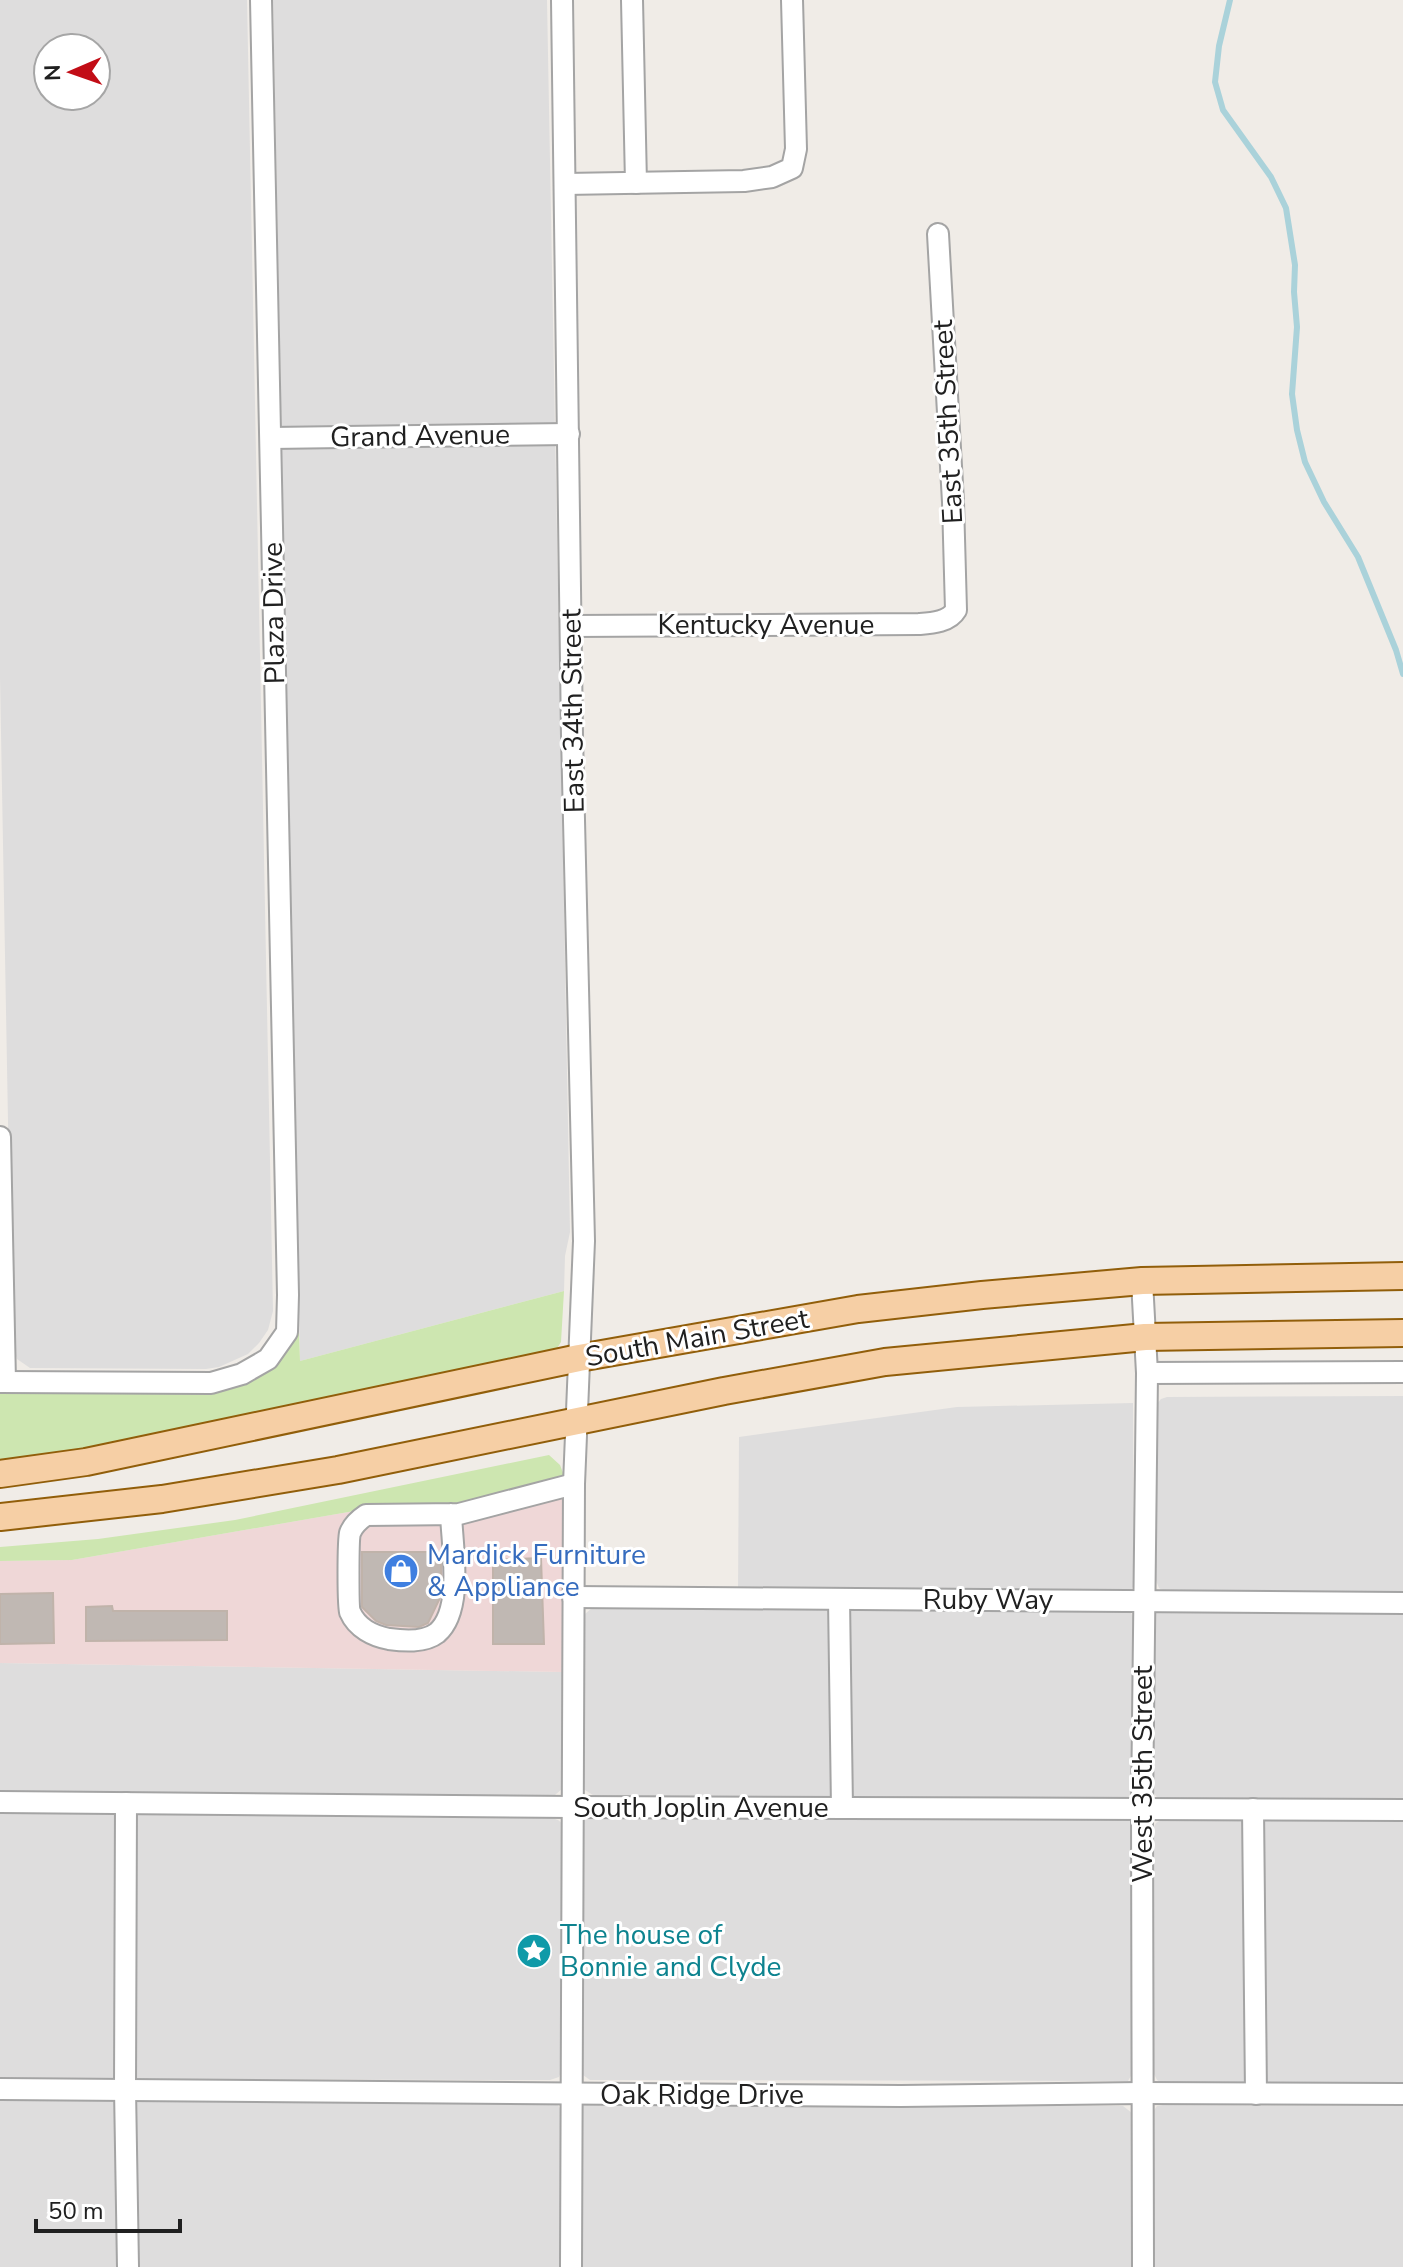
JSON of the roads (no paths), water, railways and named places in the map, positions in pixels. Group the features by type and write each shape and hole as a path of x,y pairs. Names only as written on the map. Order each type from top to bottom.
{"main road":[{"name":"South Main Street","path":"0,1474 101,1459 579,1358 858,1309 1142,1281 1403,1276"},
{"name":"South Main Street","path":"0,1517 191,1494 338,1470 885,1362 1145,1337 1403,1333"}],"street":[{"name":"Plaza Drive","path":"2,1382 211,1383 242,1374 268,1359 287,1332 261,0"},
{"name":"East 34th Street","path":"562,0 584,1241 574,1484 571,2267"},
{"path":"632,0 636,183"},
{"path":"565,184 744,181 772,177 792,168 796,149 792,0"},
{"name":"East 35th Street","path":"938,234 953,487 956,610"},
{"name":"Grand Avenue","path":"271,438 569,434"},
{"name":"Kentucky Avenue","path":"571,626 927,624 949,618 956,610"},
{"path":"0,1137 2,1382"},
{"name":"West 35th Street","path":"1142,1281 1147,1373 1142,1808 1143,2267"},
{"path":"1147,1373 1403,1372"},
{"path":"451,1514 452,1608 437,1633 421,1640 369,1634 349,1610 350,1532 359,1519 366,1515 451,1514 459,1514 574,1484"},
{"name":"Ruby Way","path":"573,1597 1403,1603"},
{"path":"839,1599 842,1808"},
{"name":"South Joplin Avenue","path":"0,1802 1403,1810"},
{"path":"126,1803 128,2267"},
{"path":"1253,1809 1256,2094"},
{"name":"Oak Ridge Drive","path":"0,2089 901,2096 1403,2094"}],"waterway":[{"path":"1230,0 1219,46 1215,82 1223,110 1271,177 1286,208 1295,265 1297,327 1292,394 1305,462 1324,502 1358,557 1403,674"}],"place":[{"name":"Mardick Furniture & Appliance","path":"401,1571"},
{"name":"The house of Bonnie and Clyde","path":"534,1951"}]}
